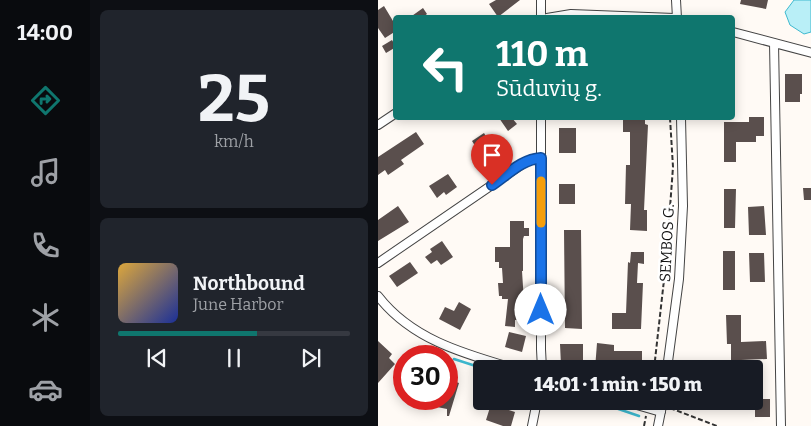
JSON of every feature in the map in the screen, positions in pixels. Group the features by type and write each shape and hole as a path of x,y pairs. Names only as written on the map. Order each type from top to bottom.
{"street":[{"path":"541,0 541,15"},
{"path":"676,0 676,15"},
{"path":"564,15 596,15"},
{"path":"735,33 812,53"},
{"path":"774,43 780,426"},
{"path":"378,125 393,115"},
{"path":"541,120 542,360"},
{"name":"SEMBOS G.","path":"669,360 679,279 683,206 681,120"},
{"path":"378,263 524,163 532,159 541,158"},
{"path":"378,296 385,306 406,324 434,341 485,360"},
{"path":"532,426 535,410"},
{"path":"658,426 661,410"}],"path":[{"path":"655,360 666,262 673,167 670,120"},
{"path":"673,410 717,426"}],"water":[{"path":"794,0 811,0 811,32 804,34 790,25 785,12"}],"building":[{"path":"496,0 520,0 501,15 497,15 489,4"},
{"path":"741,0 768,0 766,9 740,4"},
{"path":"384,6 393,21 393,33 385,38 378,28 378,10"},
{"path":"423,8 427,14 426,15 413,15"},
{"path":"392,40 393,42 393,49 386,53 382,46"},
{"path":"785,74 802,74 800,102 785,102"},
{"path":"749,117 764,117 764,136 756,136 756,142 736,142 736,162 724,162 724,122 749,122"},
{"path":"500,120 514,120 517,124 508,131"},
{"path":"623,120 645,120 645,124 648,125 644,210 647,210 647,231 630,230 631,204 625,204 626,165 630,165 630,132 623,132"},
{"path":"559,128 576,128 576,153 559,153"},
{"path":"416,132 424,144 401,160 404,164 388,175 385,170 378,175 378,157"},
{"path":"484,133 488,140 495,136 505,151 499,155 500,157 482,167 474,156 479,152 472,141"},
{"path":"448,174 457,187 446,195 444,192 437,198 429,186"},
{"path":"559,184 575,184 575,204 559,204"},
{"path":"803,188 812,188 812,200 804,200"},
{"path":"724,189 736,189 735,228 724,228"},
{"path":"398,206 409,222 378,241 378,220"},
{"path":"764,206 766,235 749,235 748,207"},
{"path":"510,221 524,221 524,228 529,228 529,236 524,236 523,239 522,271 524,302 522,320 515,320 515,327 505,326 508,299 502,299 502,296 499,296 498,283 503,283 502,268 499,268 499,262 495,262 495,247 510,247"},
{"path":"564,230 581,230 582,329 565,328"},
{"path":"442,241 453,257 441,265 437,260 431,264 425,257 432,252 430,249"},
{"path":"723,251 735,251 735,290 723,290"},
{"path":"631,252 644,252 644,264 638,263 637,283 643,283 641,329 612,329 612,313 626,313 628,262 630,263"},
{"path":"749,253 764,253 765,282 750,282"},
{"path":"410,262 418,273 397,287 389,276"},
{"path":"459,302 471,309 460,330 439,319 445,307 454,311"},
{"path":"726,315 741,315 741,342 766,341 767,359 731,360 731,344 727,344"},
{"path":"509,332 526,336 522,352 505,347"},
{"path":"378,341 392,354 389,358 393,362 393,366 378,383"},
{"path":"597,343 614,345 614,351 642,351 642,360 596,360"},
{"path":"560,344 583,344 583,360 561,360"},
{"path":"763,399 770,399 770,417 755,417 755,410 763,410"},
{"path":"447,410 451,410 449,416 447,416"},
{"path":"489,410 509,410 515,412 511,426 503,426 486,420"}],"waterway":[{"path":"458,360 473,365"},
{"path":"621,410 639,416"}],"slow traffic":[{"path":"541,181 541,223"}],"route":[{"path":"492,185 524,163 532,159 541,158 541,310"}]}
